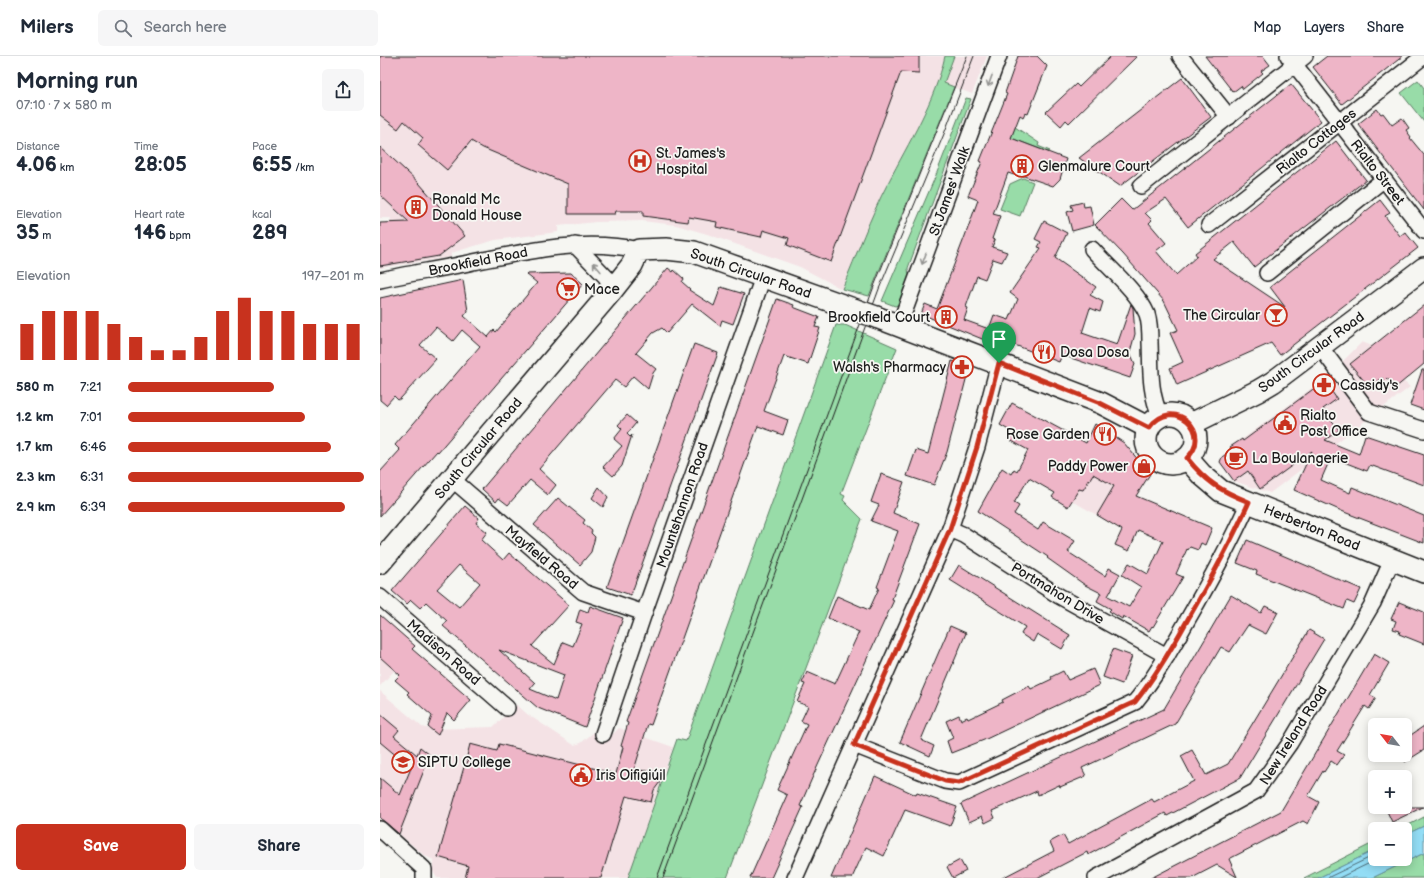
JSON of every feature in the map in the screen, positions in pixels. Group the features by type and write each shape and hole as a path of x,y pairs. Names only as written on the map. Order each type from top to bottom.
{"main road":[{"name":"South Circular Road","path":"380,563 610,294 632,265 639,250 694,252 879,318 1100,403 1155,422"},
{"name":"South Circular Road","path":"1191,424 1258,391 1321,348 1424,268"},
{"path":"1175,415 1185,419 1191,424 1196,440 1192,452 1187,458 1181,462 1170,464 1155,458 1147,444 1155,422 1175,415"},
{"name":"Herberton Road","path":"1187,458 1201,474 1221,491 1424,572"}],"street":[{"name":"St James' Walk","path":"899,326 999,56"},
{"path":"1180,56 1229,117"},
{"name":"Rialto Cottages","path":"1209,226 1424,56"},
{"path":"1141,186 1229,117 1296,59"},
{"name":"Rialto Street","path":"1296,59 1340,123 1424,231"},
{"path":"1267,273 1383,180"},
{"path":"575,245 607,278 610,294"},
{"name":"Brookfield Road","path":"380,280 496,257 575,245 619,246 639,250"},
{"path":"1092,249 1141,303 1147,315 1152,387 1156,406 1155,422"},
{"name":"Mountshannon Road","path":"603,734 644,613 763,277"},
{"path":"1321,348 1369,412 1424,430"},
{"path":"795,878 950,529 977,447 999,363"},
{"name":"Mayfield Road","path":"452,479 583,592 644,613"},
{"path":"854,745 945,781 959,783 1135,702 1168,656 1210,581 1249,502"},
{"name":"Portmahon Drive","path":"950,529 964,535 1059,596 1168,656"},
{"name":"New Ireland Road","path":"1096,878 1256,791 1290,743 1373,604 1392,560"},
{"name":"Madison Road","path":"380,597 507,708"},
{"path":"380,829 424,868 424,878"}],"shaded area":[{"name":"St. James's Hospital","path":"380,56 945,56 940,78 913,137 887,184 842,289 800,267 707,234 676,225 642,221 596,222 558,226 558,232 495,240 451,253 451,257 380,268 380,262 391,218 380,218"},
{"path":"954,56 987,56 972,94 943,83"},
{"path":"1362,342 1372,346 1394,373 1410,387 1270,493 1234,481 1220,462 1222,457 1229,449 1327,377"},
{"path":"1095,424 1124,443 1150,474 1137,495 1121,529 1062,495"},
{"path":"380,657 395,670 380,686"},
{"path":"380,691 422,727 431,729 493,727 517,705 527,714 574,745 581,743 594,732 611,736 619,728 673,747 628,878 437,878 432,870 434,860 425,856 380,818"}],"green space":[{"path":"945,56 954,56 944,83 954,87 869,296 842,289 875,209 921,121 941,73"},
{"path":"1418,80 1424,88 1424,122 1401,93"},
{"path":"966,98 971,99 908,268 909,278 900,304 895,306 882,301 936,175"},
{"path":"1015,127 1039,143 1038,146 1050,151 1048,152 1011,138"},
{"path":"1023,178 1033,182 1020,216 1000,209 1010,184"},
{"path":"836,325 845,325 897,348 841,494 845,496 843,500 862,519 727,878 628,878 677,739 686,741"},
{"path":"1424,817 1424,826 1412,832 1412,823"},
{"path":"1368,846 1368,853 1318,878 1304,878"},
{"path":"1424,853 1424,878 1372,878 1397,866 1412,866 1412,859"}],"water":[{"path":"1424,826 1424,853 1412,859 1412,832"},
{"path":"1368,853 1368,866 1397,866 1372,878 1318,878"}],"building":[{"name":"St. James's Hospital","path":"380,56 919,56 919,73 901,72 831,262 787,245 789,238 763,230 761,237 716,227 717,222 689,217 688,222 643,216 643,211 616,211 615,214 568,214 568,184 483,148 471,141 447,170 418,145 423,138 404,121 398,129 380,115"},
{"path":"1018,56 1037,56 1047,66 1028,114 1025,113 1023,117 1020,115 1011,138 1066,159 1060,179 1053,186 1015,173 1014,175 1008,173 993,214 1000,216 992,239 995,240 992,247 1007,252 1002,262 993,259 985,279 977,276 966,307 968,308 964,320 989,329 994,315 1009,320 1018,299 1010,293 1041,248 1038,247 1041,242 1035,239 1044,221 1067,233 1055,258 1096,287 1090,295 1103,302 1100,312 1090,308 1082,333 1117,345 1131,304 1133,308 1135,334 1130,352 1135,364 1130,378 1062,355 1059,362 994,337 992,343 921,314 925,304 937,309 965,236 978,200 968,196 982,162 980,161 1007,94 1005,93"},
{"path":"1111,56 1137,56 1069,123 1066,120 1061,126 1046,112 1076,84 1079,87"},
{"path":"1205,56 1263,56 1270,65 1261,71 1263,73 1243,89 1241,86 1233,92"},
{"path":"1327,56 1403,56 1342,104 1313,67"},
{"path":"1182,78 1211,117 1120,186 1079,158"},
{"path":"1291,84 1321,121 1188,227 1166,199 1145,213 1152,220 1149,223 1166,243 1156,251 1176,275 1197,256 1195,253 1336,141 1366,180 1254,267 1234,242 1213,259 1285,307 1270,287 1380,200 1390,213 1385,216 1400,236 1405,232 1418,248 1280,355 1271,343 1177,385 1170,368 1183,362 1170,333 1178,330 1164,301 1123,254 1095,225 1121,199 1132,210"},
{"path":"1377,109 1381,114 1383,113 1392,125 1402,118 1409,128 1406,130 1411,137 1410,138 1424,155 1424,210 1358,124"},
{"name":"Ronald Mc Donald House","path":"380,147 419,183 465,236 439,256 380,266 380,223 409,222 380,195"},
{"path":"1083,202 1084,207 1090,206 1094,225 1072,231 1067,212 1073,210 1071,205"},
{"path":"668,268 673,272 674,270 684,279 682,282 690,289 689,290 714,306 721,287 744,294 733,324 722,320 720,326 692,304 667,333 662,328 653,333 636,353 656,369 653,373 648,389 633,376 624,387 615,380 539,469 556,485 548,495 530,480 508,505 499,498 496,502 482,489"},
{"path":"571,273 583,284 438,452 437,451 380,516 380,472 400,450 395,445 480,346 462,330 453,341 436,327 420,345 436,359 401,398 398,400 394,396 386,405 380,400 380,298 463,280 468,311 464,316 488,337 494,330 496,332 537,283 526,274"},
{"path":"777,299 819,317 815,327 820,328 808,364 784,356 764,411 788,420 783,435 758,426 651,725 648,724 634,770 653,771 659,776 660,782 654,790 651,802 626,796 601,878 465,878 468,866 438,857 464,767 468,762 466,760 470,744 497,751 499,744 616,774 623,747 621,746 628,723 626,722"},
{"path":"1424,305 1424,364 1395,388 1387,378 1384,381 1382,378 1370,388 1350,364"},
{"path":"694,344 718,353 631,595 607,587"},
{"path":"952,361 968,367 968,372 947,452 934,485 907,476 916,450 928,454"},
{"path":"1422,370 1424,370 1424,410 1410,405"},
{"path":"1324,381 1337,399 1323,409 1339,430 1325,440 1359,454 1365,435 1424,455 1424,485 1370,465 1367,471 1331,457 1321,480 1350,493 1352,487 1424,516 1424,543 1344,512 1294,490 1312,451 1260,489 1248,471 1234,481 1220,462 1222,457 1232,450 1230,447 1242,439 1243,441"},
{"path":"1012,403 1086,443 1095,424 1124,443 1150,474 1136,496 1212,528 1205,545 1201,543 1198,550 1190,547 1188,550 1187,549 1176,574 1183,577 1153,627 1152,626 1149,631 1123,616 1122,619 1109,611 1111,609 1097,601 1101,593 1085,585 1047,558 1048,557 978,511 1002,468 1011,474 1014,469 1017,471 1028,450 1008,439 1012,432 1000,425","holes":["1093,474 1114,486 1097,515 1122,530 1115,545 1129,551 1138,530 1163,541 1148,574 1129,563 1122,575 1141,587 1129,607 1108,596 1120,574 1109,568 1105,576 1068,552 1075,541 1043,522 1038,530 1014,514 1019,506 1014,503 1029,478 1055,493 1052,497 1068,507 1079,489 1083,490"]},
{"path":"627,415 636,423 627,434 630,437 632,435 622,466 613,476 603,467 622,446 614,439 622,429 618,425"},
{"path":"881,474 904,482 893,513 920,524 892,599 894,600 813,776 800,806 803,807 771,878 750,878 787,795 777,790 807,724 801,721 808,706 797,702 805,684 802,683 807,672 835,684 859,632 828,618 837,596 869,610 879,588 877,587 898,531 871,521 879,505 871,502"},
{"path":"599,487 608,497 603,507 592,498"},
{"path":"558,498 585,520 583,523 592,531 591,533 595,537 591,552 580,565 534,525"},
{"path":"465,506 479,518 476,523 487,532 481,540 503,560 509,553 569,605 532,646 554,664 563,642 573,646 582,624 576,622 580,609 588,612 590,606 623,618 585,727 538,708 443,626 447,621 426,602 420,608 411,600 407,604 392,591","holes":["459,565 480,583 459,607 437,589","499,650 564,675 556,700 530,689 535,683"]},
{"path":"1247,540 1361,589 1354,604 1347,601 1344,609 1256,574 1257,571 1237,563"},
{"path":"959,565 1070,635 1062,649 1037,634 1033,642 1021,634 1025,627 950,580"},
{"path":"1231,595 1261,613 1265,606 1278,612 1266,634 1248,625 1230,652 1221,647 1175,724 1082,768 1086,776 1060,787 1059,785 1038,795 1037,791 992,811 995,818 985,823 982,816 969,822 961,804 1164,709"},
{"path":"1399,602 1424,612 1424,644 1399,634 1400,631 1393,629 1396,621 1391,619"},
{"path":"380,615 415,646 412,649 471,700 454,720 447,713 438,735 428,727 432,716 407,694 409,692 395,680 400,675 380,657"},
{"path":"950,626 966,633 921,740 934,746 930,756 900,742"},
{"path":"1309,630 1324,639 1240,778 1167,816 1165,813 1088,855 1087,852 1037,878 1002,878 1054,851 1050,842 1063,835 1068,844 1152,799 1154,802 1194,781 1181,756 1192,750 1206,775 1228,764"},
{"path":"1113,649 1132,656 1122,684 1103,677"},
{"path":"1374,654 1389,663 1370,695 1376,698 1369,709 1365,706 1337,751 1344,755 1337,765 1331,761 1308,796 1319,802 1308,824 1303,821 1229,859 1237,877 1217,865 1192,878 1151,878 1281,811"},
{"path":"1093,669 1100,685 984,740 951,753 947,741 953,738 946,721 959,715 961,720 967,717 968,719 1003,702 1002,700 1029,686 1031,689 1052,679 1051,677 1063,671 1068,680"},
{"path":"380,714 399,730 394,736 417,755 420,747 430,755 399,834 380,818 380,778 400,795 411,768 380,742"},
{"path":"1424,726 1424,750 1412,758 1412,734"},
{"path":"875,776 916,795 917,793 957,807 950,826 905,810 884,856 866,847 852,878 831,878"},
{"path":"1412,807 1423,807 1412,812"},
{"path":"1388,814 1409,814 1392,822"},
{"path":"960,860 966,871 953,878 947,867"}],"tram line":[{"path":"657,878 873,289 967,56"},
{"path":"663,878 879,289 944,134 974,56"}],"place":[{"name":"St. James's Hospital","path":"640,161"},
{"name":"Glenmalure Court","path":"1022,166"},
{"name":"Ronald Mc Donald House","path":"416,207"},
{"name":"Mace","path":"568,289"},
{"name":"The Circular","path":"1276,315"},
{"name":"Brookfield Court","path":"946,317"},
{"name":"Dosa Dosa","path":"1044,352"},
{"name":"Walsh's Pharmacy","path":"962,367"},
{"name":"Cassidy's","path":"1324,385"},
{"name":"Rialto Post Office","path":"1285,423"},
{"name":"Rose Garden","path":"1105,434"},
{"name":"La Boulangerie","path":"1236,458"},
{"name":"Paddy Power","path":"1144,466"},
{"name":"SIPTU College","path":"403,762"},
{"name":"Iris Oifigiúil","path":"581,775"}],"route":[{"path":"999,363 1100,403 1149,428 1153,422 1163,416 1169,414 1181,416 1191,424 1196,435 1195,446 1187,458 1190,462 1201,474 1221,491 1249,502 1232,540 1168,656 1135,702 959,783 945,781 854,745 908,627 950,529 977,447 999,363"}]}
